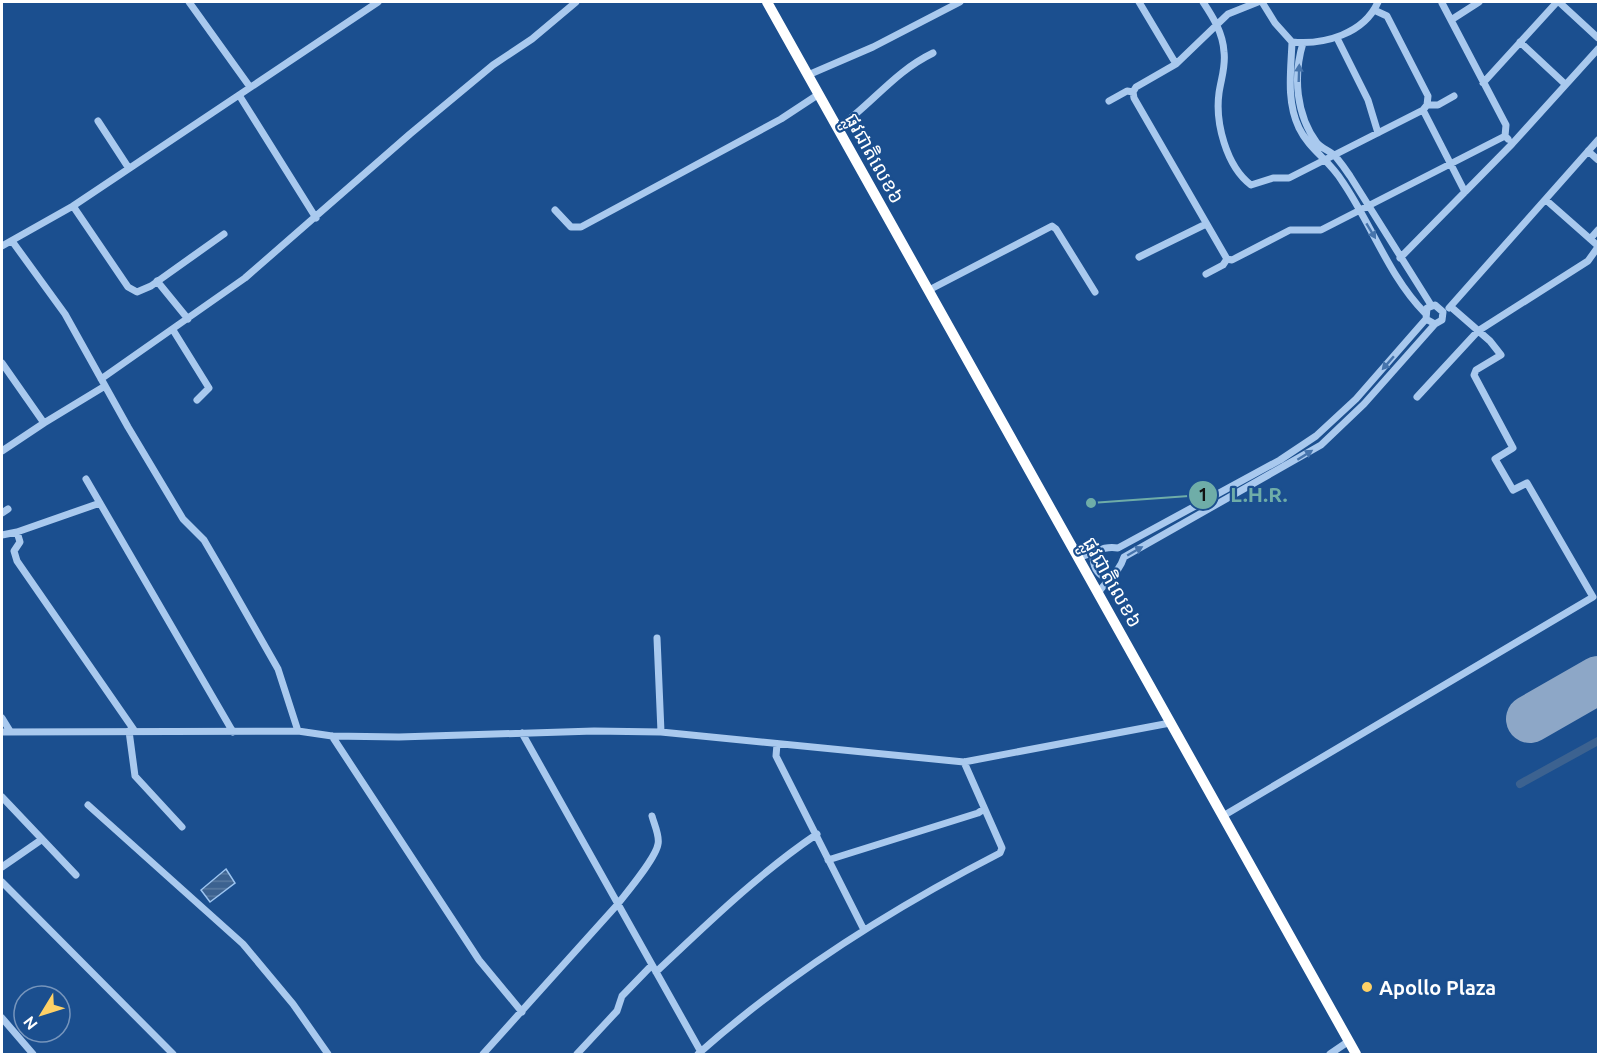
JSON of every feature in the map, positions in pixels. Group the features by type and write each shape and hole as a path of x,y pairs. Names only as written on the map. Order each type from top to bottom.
{"highway":[{"name":"ផ្លូវជាតិលេខ៦","path":"767,2 1356,1054"}],"street":[{"path":"189,2 250,87"},
{"path":"2,246 73,206 128,167 378,2"},
{"path":"2,451 103,383 245,278 418,127 576,2"},
{"path":"808,75 873,47 960,2"},
{"path":"1139,2 1176,64"},
{"path":"1203,2 1217,25 1224,50 1219,95 1222,134 1243,179 1251,185 1273,177 1289,178 1425,108 1438,105 1454,96"},
{"path":"1227,259 1134,98 1133,92 1136,87 1176,64 1228,14 1260,2 1292,42 1291,99 1298,127 1314,151 1326,160 1342,180 1401,281 1425,316 1435,324"},
{"path":"1292,42 1303,43 1337,38 1358,26 1374,10 1377,2"},
{"path":"1451,20 1479,2"},
{"path":"1484,83 1558,2 1599,38"},
{"path":"1442,3 1506,125 1505,136 1512,144"},
{"path":"1374,10 1387,16 1428,96 1425,108 1465,192"},
{"path":"1337,38 1368,100 1378,133"},
{"path":"1520,42 1565,84"},
{"path":"1098,593 1107,579 1121,567 1124,557 1321,445 1364,404 1435,324 1442,320 1443,312 1439,306 1431,305 1400,258 1370,205 1335,156 1319,145 1305,124 1298,97 1298,68 1303,43"},
{"path":"1400,258 1512,144 1599,49"},
{"path":"838,128 867,107 902,70 933,53"},
{"path":"1109,101 1127,91 1133,92"},
{"path":"239,94 316,218"},
{"path":"555,210 571,227 581,227 781,119 819,94"},
{"path":"98,121 128,167"},
{"path":"1227,259 1232,260 1290,230 1321,230 1450,162 1505,136"},
{"path":"1443,312 1451,307 1599,140"},
{"path":"1588,152 1599,160"},
{"path":"1417,397 1478,331 1588,261 1599,246 1546,200"},
{"path":"73,206 128,287 137,292 158,281 224,234"},
{"path":"1139,257 1206,224"},
{"path":"928,290 1052,226 1095,292"},
{"path":"1590,238 1599,230"},
{"path":"12,240 65,314 183,519 204,540 278,669 298,731"},
{"path":"1206,274 1223,265 1227,259"},
{"path":"158,281 188,319"},
{"path":"1079,557 1093,554 1101,548 1118,548 1134,540 1280,460 1316,436 1356,399 1425,316 1431,305"},
{"path":"1223,816 1593,597 1527,483 1514,490 1494,459 1513,448 1474,375 1476,370 1501,355 1451,307"},
{"path":"173,330 209,388 197,400"},
{"path":"2,363 44,423"},
{"path":"1316,436 1321,445"},
{"path":"86,479 233,732"},
{"path":"2,535 17,532 100,503"},
{"path":"17,532 20,542 14,551 17,561 132,731 135,776 182,827"},
{"path":"1093,554 1093,565 1099,574 1107,579"},
{"path":"657,638 661,732"},
{"path":"2,718 10,731"},
{"path":"2,732 298,731 332,735 399,737 661,732 964,762 1170,723"},
{"path":"522,733 699,1053 776,989 863,928 1000,853 1002,848 964,762"},
{"path":"332,735 479,960 522,1012"},
{"path":"777,744 776,756 863,928"},
{"path":"2,797 76,875"},
{"path":"88,804 243,944 293,1004 328,1054"},
{"path":"828,860 978,813 984,808"},
{"path":"483,1054 617,905 658,847 658,837 652,816"},
{"path":"577,1054 617,1011 622,996 789,853 817,834"},
{"path":"2,867 41,840"},
{"path":"2,882 173,1054"},
{"path":"2,1018 33,1054"},
{"path":"1330,1054 1349,1041"}],"water":[{"path":"226,869 235,883 210,902 201,890"}],"waterway":[{"path":"1520,784 1598,741"}],"runway":[{"path":"1530,719 1598,680"}],"place":[{"name":"L.H.R.","path":"1091,503"},
{"name":"Apollo Plaza","path":"1367,987"}]}
